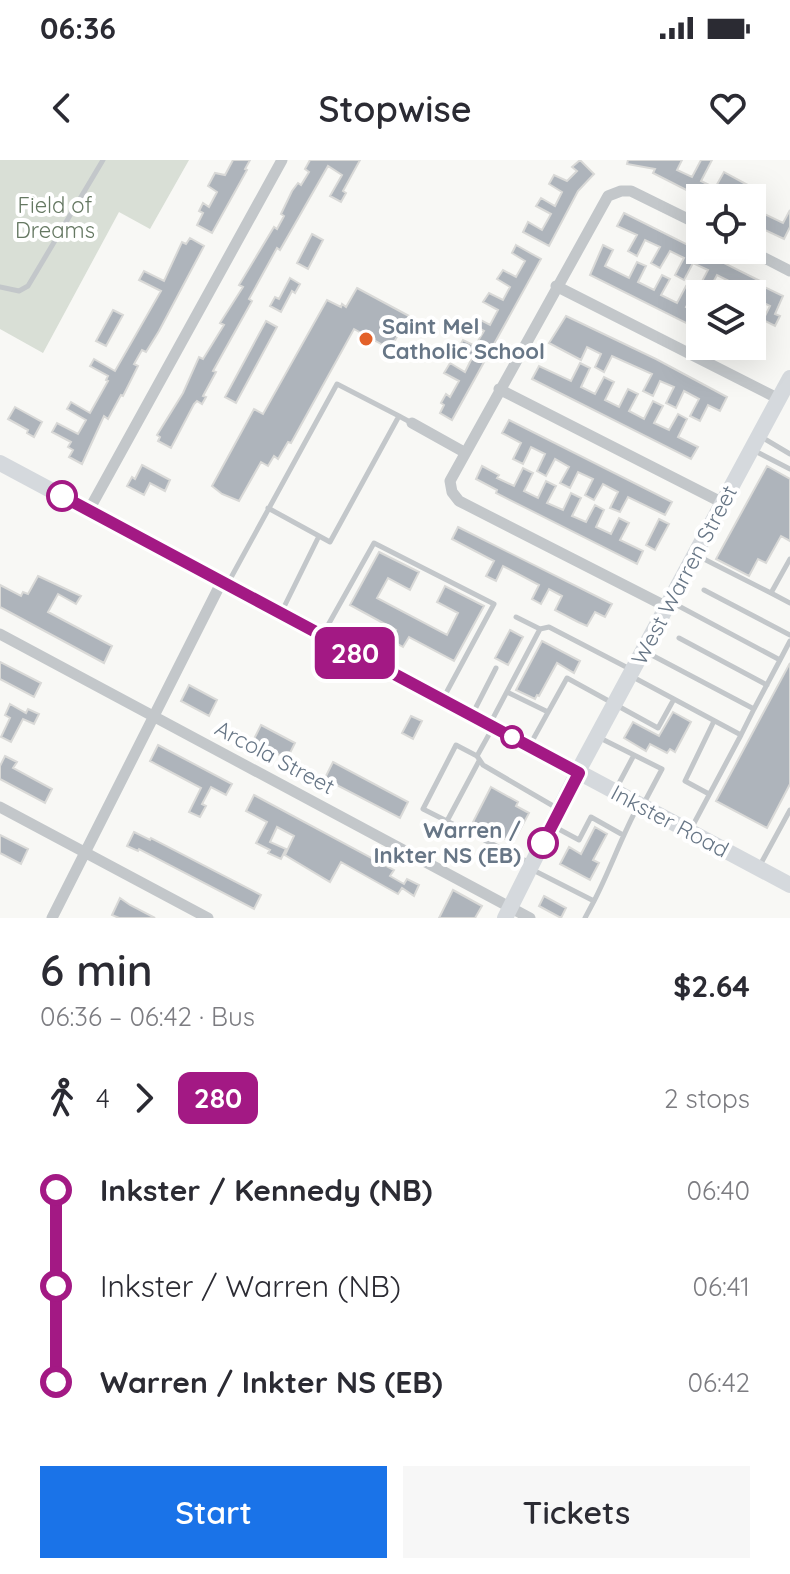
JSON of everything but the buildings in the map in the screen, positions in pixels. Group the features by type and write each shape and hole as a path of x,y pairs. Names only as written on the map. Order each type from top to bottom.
{"main road":[{"name":"West Warren Street","path":"508,913 597,736 790,378"},
{"name":"Inkster Road","path":"0,463 690,832 789,880"}],"street":[{"path":"89,510 282,160"},
{"path":"668,604 459,501 452,492 450,481 604,200 621,191 636,193 686,218"},
{"path":"766,259 790,271"},
{"path":"556,286 779,399"},
{"path":"499,389 723,503"},
{"path":"412,423 464,452"},
{"path":"52,918 154,715 225,583"},
{"name":"Arcola Street","path":"0,634 154,715 508,913 530,918"},
{"path":"0,807 208,918"}],"lane":[{"path":"0,287 19,291 28,286 103,160"},
{"path":"225,583 337,384 412,423"},
{"path":"268,508 330,542 399,416"},
{"path":"756,443 790,454"},
{"path":"756,443 790,469"},
{"path":"281,613 319,536"},
{"path":"322,635 374,543 494,604 443,700"},
{"path":"695,554 790,603"},
{"path":"771,593 790,559"},
{"path":"704,590 790,635"},
{"path":"668,604 780,660"},
{"path":"516,617 540,629 549,627 741,735"},
{"path":"447,821 540,629"},
{"path":"679,638 767,685"},
{"path":"690,832 790,641"},
{"path":"643,651 754,709"},
{"path":"471,715 496,668"},
{"path":"529,746 567,678 658,728 674,699"},
{"path":"507,692 548,712"},
{"path":"710,794 685,781 714,721"},
{"path":"585,918 623,835 662,769 597,736"},
{"path":"560,810 483,765 478,758 456,745 423,809 594,901"},
{"path":"615,792 634,755"},
{"path":"759,868 790,810"},
{"path":"552,826 579,840 591,817 623,835"}],"green space":[{"name":"Field of Dreams","path":"0,160 189,160 150,229 119,212 43,353 0,329"}],"bus line":[{"name":"280","path":"62,496 579,773 543,843"}],"place":[{"name":"Saint Mel Catholic School","path":"366,339"},
{"name":"Warren / Inkter NS (EB)","path":"543,843"}]}
